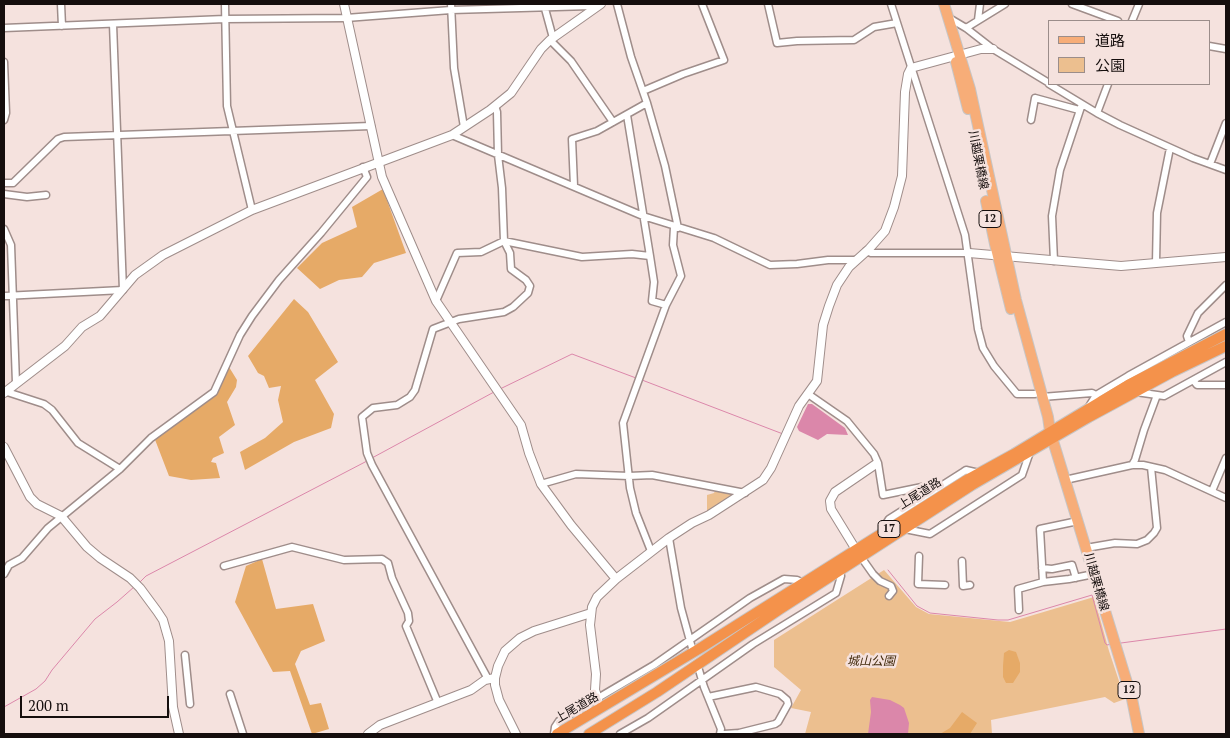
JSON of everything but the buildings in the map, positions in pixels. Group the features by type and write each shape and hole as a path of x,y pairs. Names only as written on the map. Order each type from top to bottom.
{"highway":[{"name":"上尾道路","path":"556,734 695,651 803,583 905,529 944,502 1030,452 1088,409 1161,367 1226,334"},
{"name":"上尾道路","path":"589,734 657,692 840,571 885,532 979,473 1226,346"}],"main road":[{"name":"川越栗橋線","path":"938,4 958,55"},
{"name":"川越栗橋線","path":"944,4 958,55 968,110 1013,316 1039,396 1043,420 1051,435 1132,699 1139,734"}],"street":[{"path":"61,4 62,26"},
{"path":"225,4 227,106 252,210"},
{"path":"344,4 382,177 436,301 521,424 529,453 541,484 571,525 616,579"},
{"path":"617,4 631,57 648,103 665,166 676,227 673,245 681,276 666,305 623,423 629,476 636,513 651,551"},
{"path":"643,90 724,60 702,4"},
{"path":"768,4 777,44 797,41 854,40 874,27 897,23"},
{"path":"891,4 955,201 969,253 978,329 986,355 1017,394 1039,396 1092,393 1096,395"},
{"path":"978,20 980,4"},
{"path":"966,28 1005,4"},
{"path":"1072,4 1115,20"},
{"path":"1132,20 1139,4"},
{"path":"544,5 551,39 571,61 613,122"},
{"path":"4,28 225,19 346,18 451,7 597,6"},
{"path":"4,391 65,346 82,327 100,316 135,274 163,255 252,210 452,135 511,93 541,49 551,39 597,6"},
{"path":"451,7 454,68 464,127"},
{"path":"949,18 966,28 993,49 1048,83"},
{"path":"113,24 123,290"},
{"path":"1210,46 1226,49"},
{"path":"911,68 958,55 984,49 993,49"},
{"path":"4,62 4,118"},
{"path":"598,699 595,690 596,674 590,624 596,597 669,538 764,480 799,406 817,382 823,325 837,285 856,260 885,231 900,184 903,165 905,92 911,68"},
{"path":"1050,85 1080,107"},
{"path":"1097,113 1108,85"},
{"path":"1031,120 1035,98 1080,107 1097,113 1170,148 1226,170"},
{"path":"574,186 572,139 597,131 648,103"},
{"path":"495,106 497,112 504,241 510,253 511,269 526,280 530,286 528,293 513,308 504,312 459,319 433,329 415,390 410,397 397,405 373,408 362,417 362,420 367,453 372,465 491,678 499,700 516,734"},
{"path":"1054,261 1052,216 1060,170 1080,107"},
{"path":"627,115 654,282 652,301 666,305"},
{"path":"1210,164 1226,125"},
{"path":"4,183 13,183 58,139 64,137 371,126"},
{"path":"452,135 644,216 714,238 770,265 789,265 828,260 856,260"},
{"path":"1156,263 1157,213 1170,148"},
{"path":"4,574 9,565 22,558 48,528 120,469 151,438 214,392 240,335 252,316 279,280 367,177 363,167"},
{"path":"4,194 27,198 46,195"},
{"path":"4,229 11,244 16,384"},
{"path":"436,301 457,253 481,252 504,241 582,257 632,254 650,256"},
{"path":"866,251 872,253 969,253 1121,266 1226,257"},
{"path":"1189,342 1187,336 1198,313 1226,286"},
{"path":"4,296 123,290"},
{"path":"1088,409 1096,395 1226,322"},
{"path":"1136,392 1164,396 1226,362"},
{"path":"1193,380 1197,385 1226,385"},
{"path":"4,391 44,404 52,410 78,443 120,469"},
{"path":"808,394 848,420 874,454 878,463 884,495 922,487 930,494"},
{"path":"1132,465 1157,396"},
{"path":"4,447 30,497 37,504 61,516 87,547 130,578 140,588 163,620 169,641 173,707 179,734"},
{"path":"905,529 930,534 1022,475 1030,452"},
{"path":"1212,490 1226,458"},
{"path":"876,464 838,490 830,499 831,509 873,574 880,581 891,586 893,591 889,596"},
{"path":"1065,480 1132,465 1151,467 1165,470 1226,498"},
{"path":"885,532 884,527 889,518 930,494 964,467 979,473"},
{"path":"1086,548 1115,543 1137,544 1147,540 1154,533 1157,528 1151,467"},
{"path":"541,484 576,474 659,475 745,493"},
{"path":"1043,582 1040,529 1078,520"},
{"path":"669,538 681,608 692,648"},
{"path":"224,566 292,547 344,560 382,559 388,563 392,578 408,612 409,621 406,626 438,703"},
{"path":"919,556 918,584 945,585"},
{"path":"962,561 963,586 970,585"},
{"path":"1042,568 1052,569 1072,565 1076,578"},
{"path":"620,734 648,718 753,644 836,592 841,576 840,571"},
{"path":"1019,610 1018,589 1043,582 1094,574"},
{"path":"556,734 555,727 559,721 654,665 727,612 779,581 787,578 803,583"},
{"path":"368,734 380,726 471,690 491,678 505,652 520,638 591,613"},
{"path":"185,655 190,704"},
{"path":"699,670 702,680 708,697 721,733 739,733 775,724 788,704 787,700 773,691 756,687 708,697"},
{"path":"230,694 243,734"}],"green space":[{"path":"715,491 736,494 707,513 707,495"},
{"name":"城山公園","path":"884,570 916,607 929,614 1010,622 1094,597 1125,699 1114,703 1105,697 991,720 992,734 805,734 811,712 791,708 801,690 774,667 774,640"}],"shaded area":[{"path":"383,189 406,253 374,263 362,277 339,280 320,289 297,268 322,243 357,227 352,207"},
{"path":"294,299 308,312 338,362 315,380 334,414 331,428 294,442 245,470 240,452 265,438 283,422 278,400 281,386 269,388 264,376 258,373 248,356"},
{"path":"229,367 237,380 236,387 227,402 235,425 219,437 224,453 213,458 211,462 216,463 220,478 191,480 169,476 154,437 215,396"},
{"path":"808,404 812,404 845,428 848,435 827,434 818,440 799,431 797,427"},
{"path":"262,559 276,609 313,604 325,641 301,651 295,664 310,705 321,703 329,729 312,734 290,671 273,672 235,602 246,566"},
{"path":"1009,650 1016,652 1020,663 1020,672 1013,683 1006,683 1003,677 1004,653"},
{"path":"872,697 890,700 904,708 909,723 908,734 868,734 871,712 870,700"},
{"path":"962,712 977,723 970,734 940,734 950,728"}],"waterway":[{"path":"500,389 572,354 636,378"},
{"path":"642,380 783,434"},
{"path":"372,458 494,392"},
{"path":"139,583 146,576 367,461"},
{"path":"888,570 917,606 930,613 1008,620 1092,595 1105,643 1107,645 1112,644"},
{"path":"4,707 36,689 45,681 95,619 134,587"},
{"path":"1121,643 1226,629"}]}
